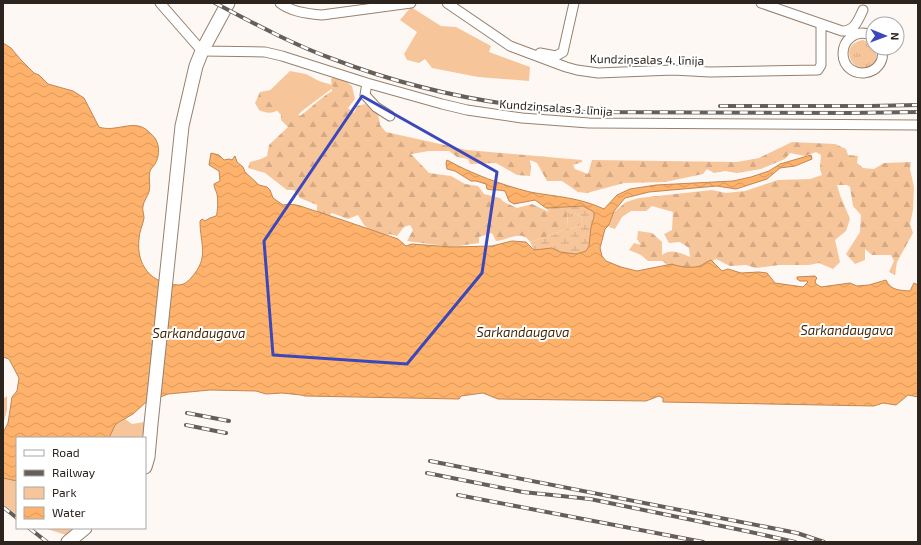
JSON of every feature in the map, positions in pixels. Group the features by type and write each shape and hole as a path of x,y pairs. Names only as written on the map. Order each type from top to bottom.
{"street":[{"path":"160,3 202,51"},
{"path":"146,464 148,457 182,126 196,66 202,51 228,3"},
{"path":"280,3 292,10 308,14 322,15 411,3"},
{"name":"Kundziņsalas 4. līnija","path":"447,3 510,46 566,67 598,73 673,70 710,72 818,70 821,65 821,24"},
{"path":"529,54 538,53 556,56 563,52 574,3"},
{"path":"760,3 842,32 848,40"},
{"path":"842,32 852,29 857,23 863,10"},
{"path":"857,23 859,31 862,33"},
{"path":"865,34 862,33 853,36 844,46 843,58 850,69 856,72 869,73 879,65 883,56"},
{"name":"Kundziņsalas 3. līnija","path":"202,51 265,52 300,61 414,97 466,110 522,118 553,121 670,124 918,125"},
{"path":"367,83 365,95 376,107 390,116"},
{"path":"68,542 84,529"}],"highlighted area":[{"path":"362,96 497,172 482,273 407,364 273,355 264,241"}],"green space":[{"path":"411,7 441,26 456,27 491,46 489,52 530,67 529,81 478,77 432,68 425,59 419,63 407,60 404,54 417,32 400,20"},
{"path":"865,41 865,56 876,56 874,63 867,68 861,68 855,65 849,54 850,48 854,43"},
{"path":"290,71 306,74 334,87 302,111 289,124 264,96"},
{"path":"337,75 352,86 355,99 348,108 354,113 357,106 365,104 378,113 380,125 386,132 467,150 582,160 582,162 573,165 575,169 588,174 592,160 737,162 759,158 792,142 835,144 846,149 848,155 858,156 857,163 863,168 874,169 884,163 911,162 910,169 914,187 913,210 910,224 913,233 897,262 895,275 889,272 894,261 891,255 872,255 865,249 865,260 855,264 846,254 860,232 861,215 853,206 850,187 847,185 837,185 850,219 846,231 835,240 840,262 833,269 819,263 809,265 779,265 756,268 746,265 730,266 716,259 698,269 676,270 662,261 648,261 641,255 629,250 634,243 641,245 637,239 638,231 652,233 662,242 662,255 672,252 690,257 689,248 680,242 669,243 664,234 672,230 673,212 652,206 646,211 631,211 622,217 615,229 609,227 614,212 626,202 639,198 712,190 726,193 745,191 778,180 810,179 822,175 820,169 821,155 816,152 805,156 790,153 785,159 761,169 737,173 725,171 714,173 707,169 703,174 665,182 624,183 587,193 578,192 562,181 547,181 537,163 530,160 530,176 517,175 496,163 470,164 468,159 457,157 449,151 429,151 411,154 429,173 451,176 465,184 478,186 484,194 500,198 504,202 517,208 532,204 549,212 567,212 568,228 530,242 523,236 514,236 496,241 492,233 479,237 479,243 451,247 407,241 413,230 410,225 404,227 397,236 389,234 380,239 364,225 358,215 348,219 332,213 326,218 317,215 317,205 300,198 294,190 287,190 265,173 248,168 250,162 267,156 269,145 288,127 281,120 281,108 270,113 259,110 255,103 260,92 277,89 292,110 300,116 332,91 331,79"},
{"path":"583,206 594,212 589,246 586,251 576,254 560,252 552,248 534,250 530,242 568,228 572,229 581,225 583,218 575,213 549,212 546,208"},
{"path":"567,212 575,213 583,218 581,225 572,229 568,228"},
{"path":"7,396 7,410 3,425 3,399"},
{"path":"125,419 132,424 145,422 142,437 109,437 115,425"},
{"path":"3,478 16,481 16,514 3,504"},
{"path":"47,529 72,529 66,535"}],"water":[{"name":"Sarkandaugava","path":"3,43 11,48 34,73 39,75 48,84 73,91 84,98 99,127 143,127 155,138 158,146 158,156 155,165 149,173 150,189 143,206 144,218 139,236 139,248 140,257 147,271 153,277 168,284 184,284 197,271 203,251 200,221 202,219 205,221 216,216 217,214 217,193 214,184 220,181 219,171 209,165 211,153 219,155 224,160 232,160 235,156 237,162 243,167 245,172 259,185 267,187 273,198 283,205 292,204 319,212 398,239 406,246 412,244 451,247 492,246 512,241 526,242 534,250 552,248 560,252 576,254 586,251 589,246 594,212 583,206 546,208 535,200 514,204 509,201 505,191 487,189 486,184 471,181 455,171 447,169 447,160 487,179 509,186 530,192 585,202 604,209 617,195 630,189 656,185 733,181 769,171 780,164 811,155 812,159 795,166 780,168 767,179 736,189 717,186 649,192 625,198 614,211 609,225 605,229 600,248 602,256 606,261 637,271 672,264 683,267 695,267 711,260 722,271 728,269 741,273 767,273 775,283 803,287 808,282 800,281 797,277 815,276 817,278 815,281 816,284 821,287 850,283 857,286 869,285 886,280 893,288 910,291 914,283 918,285 918,397 908,395 896,405 883,403 874,406 663,402 663,398 659,396 646,401 498,399 483,393 461,396 459,399 305,396 282,393 266,394 256,391 210,390 168,394 145,403 133,414 115,425 109,437 16,437 16,481 3,478 3,433 8,423 12,397 17,391 19,378 9,359 3,357"}],"railway":[{"path":"215,3 303,47 364,70 425,88 520,106 585,112 918,112"},
{"path":"720,106 918,105"},
{"path":"187,413 229,421"},
{"path":"186,425 226,433"},
{"path":"430,461 797,533 824,542"},
{"path":"427,473 523,492 590,499 795,542"},
{"path":"458,495 703,542"},
{"path":"3,507 16,517"},
{"path":"30,529 47,542"}]}
